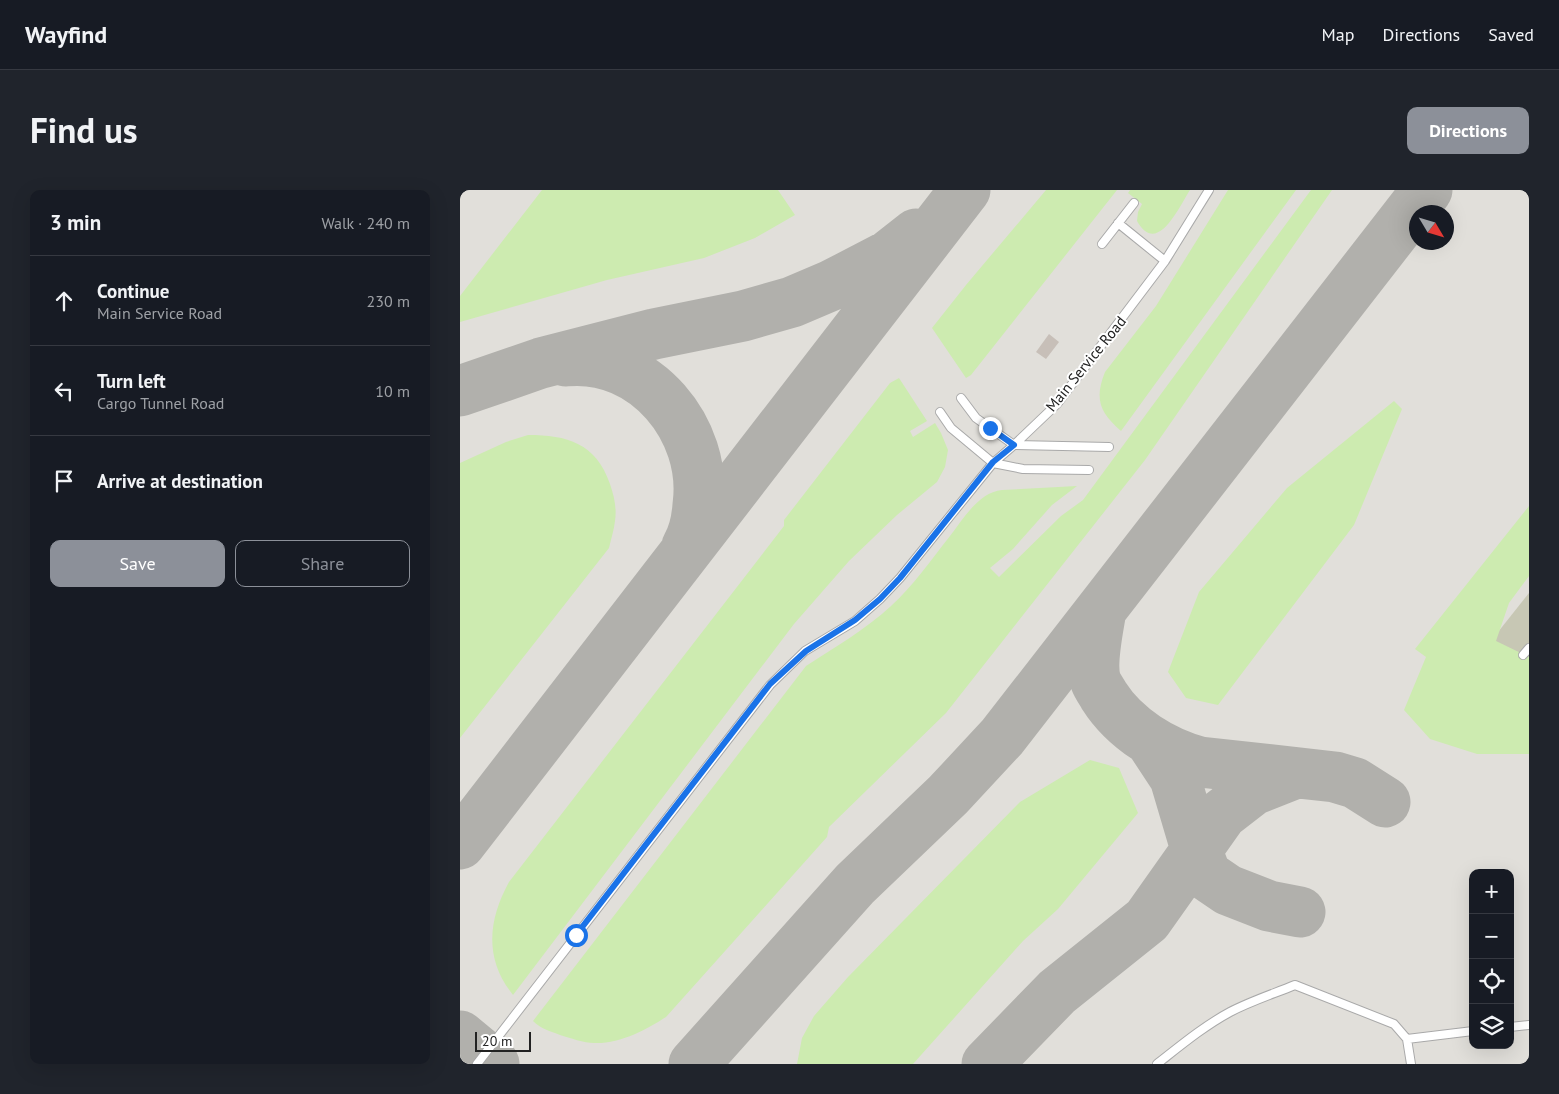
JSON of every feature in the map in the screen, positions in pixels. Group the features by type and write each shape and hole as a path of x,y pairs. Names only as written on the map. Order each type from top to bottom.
{"lane":[{"name":"Main Service Road","path":"477,1064 770,684 806,651 855,620 880,599 900,578 993,462 1014,445 1057,404 1165,261 1209,190"},
{"path":"1102,244 1134,203"},
{"path":"1118,223 1165,261"},
{"path":"961,398 976,418 1014,445 1108,447"},
{"path":"940,412 951,428 968,444 993,462 1022,469 1089,470"},
{"path":"1523,655 1529,648"},
{"path":"1157,1064 1193,1036 1228,1013 1248,1003 1295,985 1394,1024 1407,1038 1411,1064"},
{"path":"1514,1027 1529,1025"},
{"path":"1407,1038 1469,1031"}],"shaded area":[{"path":"460,190 1529,190 1529,1064 460,1064"},
{"path":"1529,593 1529,688 1479,656"}],"green space":[{"path":"542,190 778,190 795,215 755,238 704,258 607,280 460,322 460,296"},
{"path":"1046,190 1117,190 971,375 966,378 932,328"},
{"path":"1130,190 1190,190 1174,217 1160,231 1152,234 1145,231 1137,221 1138,212 1142,204 1128,193"},
{"path":"1228,190 1296,190 1121,431 1108,418 1101,405 1100,390 1105,372 1156,306"},
{"path":"1311,190 1332,190 1145,460 946,713 829,827 827,837 666,1017 650,1027 623,1039 604,1043 581,1041 560,1035 536,1024 533,1021 806,666 860,631 891,606 929,563 972,507 986,496 1002,490 1077,486 1052,505 1013,549 990,568 999,577 1061,516 1083,500"},
{"path":"899,378 927,421 910,431 913,437 935,423 948,450 945,467 937,482 897,515 849,561 794,624 513,995 497,968 492,939 497,911 509,882 784,526 784,520 890,383"},
{"path":"1394,401 1402,409 1354,525 1218,705 1186,698 1168,672 1199,592 1287,488"},
{"path":"528,435 542,435 567,440 588,450 597,459 604,470 614,498 616,511 613,531 609,548 460,738 460,463 506,442"},
{"path":"1529,506 1529,576 1509,603 1496,641 1529,657 1529,754 1477,754 1430,739 1404,710 1426,657 1415,649"},
{"path":"1090,760 1119,768 1138,813 1058,909 1023,941 913,1064 797,1064 802,1038 814,1016 848,977 1020,802"}],"building":[{"path":"1049,334 1059,342 1046,359 1036,352"}],"taxiway":[{"path":"460,844 965,190"},
{"path":"694,1064 855,884 948,795 1002,737 1427,190"},
{"path":"460,391 541,363 654,334 743,316 792,302 832,285 888,256 916,234"},
{"path":"566,361 595,362 621,370 645,383 665,402 681,424 693,450 698,477 697,516 687,546"},
{"path":"1101,610 1094,656 1096,682 1113,708 1146,738 1172,752 1200,762 1335,777 1355,783 1385,802"},
{"path":"1152,743 1175,778 1196,849 1206,875 1228,890 1269,906 1300,912"},
{"path":"987,1064 1057,992 1147,920 1222,814 1253,790 1296,773"},
{"path":"460,1036 494,1064"}],"route":[{"path":"576,935 770,684 806,651 855,620 880,599 900,578 993,462 1014,445 990,428"}]}
